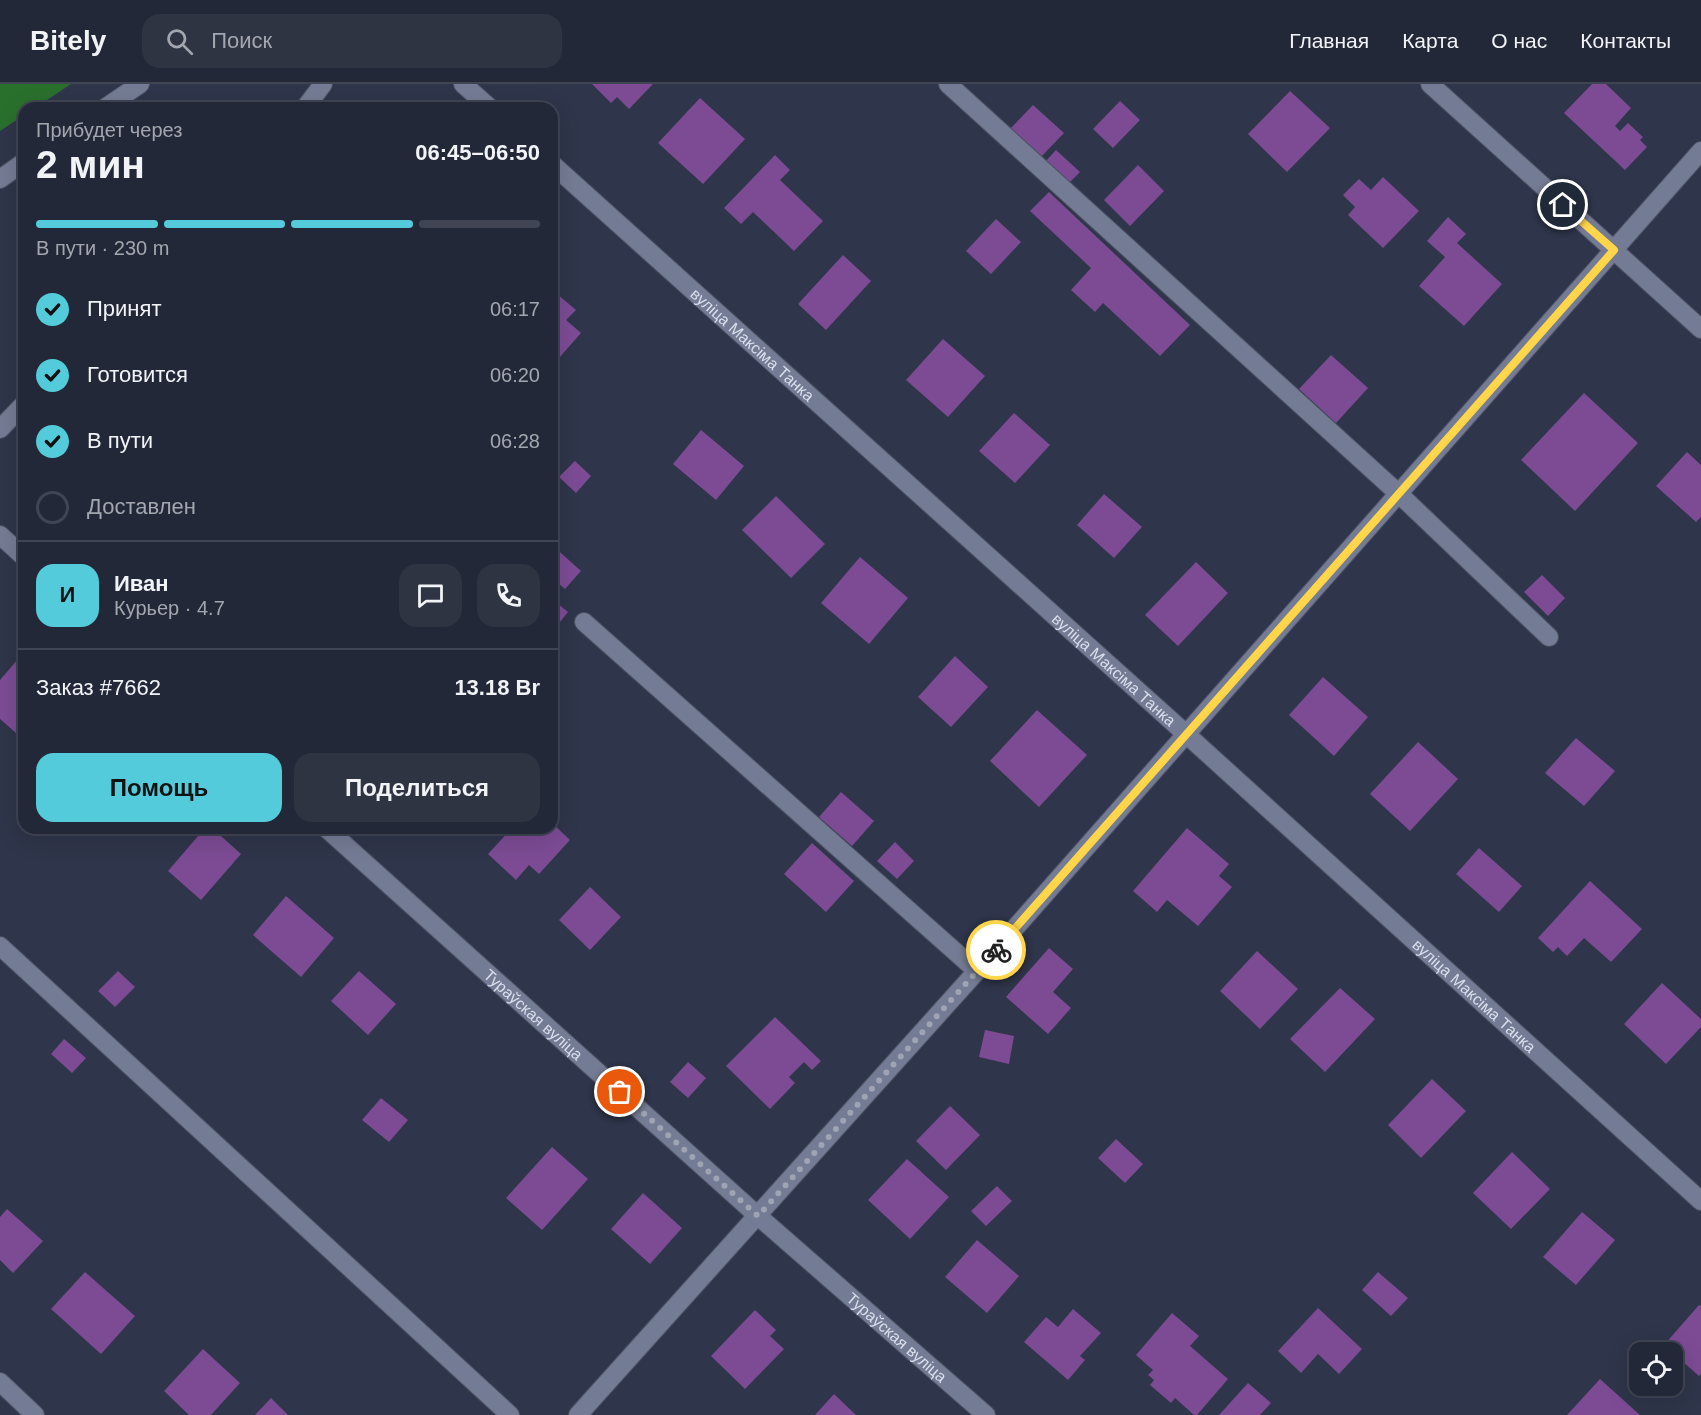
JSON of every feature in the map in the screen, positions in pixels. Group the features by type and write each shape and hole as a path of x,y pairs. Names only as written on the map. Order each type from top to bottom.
{"street":[{"path":"114,102 140,84"},
{"path":"310,102 323,84"},
{"path":"463,84 483,102"},
{"path":"948,84 1399,494 1549,637"},
{"path":"1430,84 1701,328"},
{"path":"578,1415 977,971 1701,151"},
{"path":"0,178 18,166"},
{"name":"вуліца Максіма Танка","path":"558,169 1701,1201"},
{"path":"0,429 18,410"},
{"path":"0,535 18,552"},
{"path":"584,622 977,971"},
{"name":"Тураўская вуліца","path":"333,834 758,1216 986,1415"},
{"path":"0,946 510,1415"},
{"path":"0,1382 35,1415"}],"green space":[{"path":"0,84 71,84 44,102 18,102 18,119 0,131"}],"building":[{"path":"592,84 653,84 629,109 617,97 611,103"},
{"path":"1592,84 1606,84 1631,108 1615,126 1620,131 1628,123 1643,137 1640,140 1647,147 1625,170 1564,113"},
{"path":"1290,91 1330,128 1287,172 1248,134"},
{"path":"700,98 745,139 703,184 658,143"},
{"path":"1120,101 1140,120 1113,148 1093,129"},
{"path":"1033,105 1064,133 1039,159 1009,130"},
{"path":"1056,150 1080,172 1067,185 1044,163"},
{"path":"775,155 790,170 780,180 823,221 794,251 753,212 741,224 724,208"},
{"path":"1138,165 1164,191 1130,226 1104,200"},
{"path":"1383,177 1419,211 1383,248 1348,215 1355,207 1343,195 1359,179 1371,190"},
{"path":"1049,192 1190,325 1160,356 1103,303 1095,312 1071,290 1091,268 1030,211"},
{"path":"1448,217 1466,234 1457,243 1502,284 1464,326 1419,286 1445,257 1427,241"},
{"path":"996,219 1021,242 991,274 966,251"},
{"path":"843,255 871,281 826,330 798,304"},
{"path":"558,295 576,310 566,320 581,333 558,359"},
{"path":"943,339 985,376 948,417 906,380"},
{"path":"1331,355 1368,388 1336,423 1299,389"},
{"path":"1584,393 1638,443 1575,511 1521,460"},
{"path":"1014,413 1050,445 1015,483 979,451"},
{"path":"701,430 744,466 716,500 673,464"},
{"path":"1687,452 1701,465 1701,517 1696,522 1656,486"},
{"path":"575,461 591,476 576,493 559,477"},
{"path":"1104,494 1142,527 1114,558 1077,525"},
{"path":"776,496 825,544 791,578 742,530"},
{"path":"558,550 581,571 565,589 558,583"},
{"path":"860,557 908,598 869,644 821,603"},
{"path":"1196,562 1228,593 1178,646 1145,615"},
{"path":"1542,575 1565,598 1548,616 1524,592"},
{"path":"558,604 568,612 558,624"},
{"path":"955,656 988,687 951,727 918,697"},
{"path":"18,659 18,735 0,719 0,680"},
{"path":"1323,677 1368,717 1334,756 1289,715"},
{"path":"1037,710 1087,755 1039,807 990,761"},
{"path":"1576,738 1615,771 1584,806 1545,773"},
{"path":"1418,742 1458,779 1410,831 1370,794"},
{"path":"841,792 874,821 852,846 819,817"},
{"path":"1187,828 1229,864 1219,876 1232,887 1198,926 1167,900 1157,912 1133,891"},
{"path":"558,829 570,840 539,874 529,865 516,880 488,854 506,834 558,834"},
{"path":"200,834 219,834 241,854 201,900 168,871"},
{"path":"895,842 914,861 897,879 877,861"},
{"path":"812,843 854,881 826,912 784,874"},
{"path":"1479,848 1522,886 1499,912 1456,874"},
{"path":"1590,881 1642,929 1611,962 1584,938 1567,956 1558,947 1553,952 1538,938"},
{"path":"590,887 621,917 590,950 559,920"},
{"path":"286,896 334,938 301,977 253,935"},
{"path":"1049,948 1073,969 1053,992 1071,1008 1048,1034 1006,997"},
{"path":"1257,951 1298,989 1260,1029 1220,991"},
{"path":"118,971 135,987 115,1007 98,991"},
{"path":"359,971 396,1004 368,1035 331,1001"},
{"path":"1662,983 1701,1019 1701,1027 1666,1064 1624,1024"},
{"path":"1340,988 1375,1019 1325,1072 1290,1039"},
{"path":"775,1017 821,1061 812,1070 804,1062 789,1077 795,1083 770,1109 726,1066"},
{"path":"985,1030 1014,1036 1009,1064 979,1057"},
{"path":"64,1039 86,1058 72,1073 51,1054"},
{"path":"688,1062 706,1078 688,1098 670,1082"},
{"path":"1432,1079 1466,1111 1421,1158 1388,1125"},
{"path":"381,1098 408,1120 389,1142 362,1120"},
{"path":"950,1106 980,1135 946,1170 916,1141"},
{"path":"1116,1139 1143,1164 1125,1183 1098,1158"},
{"path":"552,1147 588,1179 542,1230 506,1198"},
{"path":"1512,1152 1550,1189 1511,1229 1473,1193"},
{"path":"907,1159 949,1197 910,1239 868,1200"},
{"path":"997,1186 1012,1201 986,1226 971,1211"},
{"path":"643,1193 682,1228 650,1264 611,1229"},
{"path":"7,1209 43,1241 13,1273 0,1260 0,1217"},
{"path":"1582,1212 1615,1240 1576,1285 1543,1257"},
{"path":"977,1240 1019,1276 987,1313 945,1277"},
{"path":"85,1272 135,1316 101,1354 51,1309"},
{"path":"1378,1272 1408,1298 1391,1316 1362,1290"},
{"path":"1699,1305 1701,1306 1701,1374 1699,1376 1683,1362 1683,1342 1667,1342"},
{"path":"1318,1308 1362,1349 1339,1374 1318,1354 1301,1373 1278,1351"},
{"path":"1073,1309 1101,1333 1080,1356 1085,1360 1068,1380 1024,1342 1046,1317 1058,1327"},
{"path":"755,1310 776,1330 770,1336 784,1349 745,1389 711,1356"},
{"path":"1172,1313 1199,1336 1190,1346 1228,1379 1197,1415 1194,1415 1175,1398 1171,1403 1150,1385 1154,1380 1148,1375 1153,1370 1136,1355"},
{"path":"203,1349 240,1383 211,1415 189,1415 164,1391"},
{"path":"1600,1379 1640,1415 1567,1415"},
{"path":"1248,1383 1271,1403 1260,1415 1219,1415"},
{"path":"834,1394 856,1415 815,1415"},
{"path":"271,1398 288,1415 255,1415"}],"way so far":[{"path":"620,1092 758,1216 996,950"}],"route":[{"path":"996,950 1614,250 1563,205"}]}
